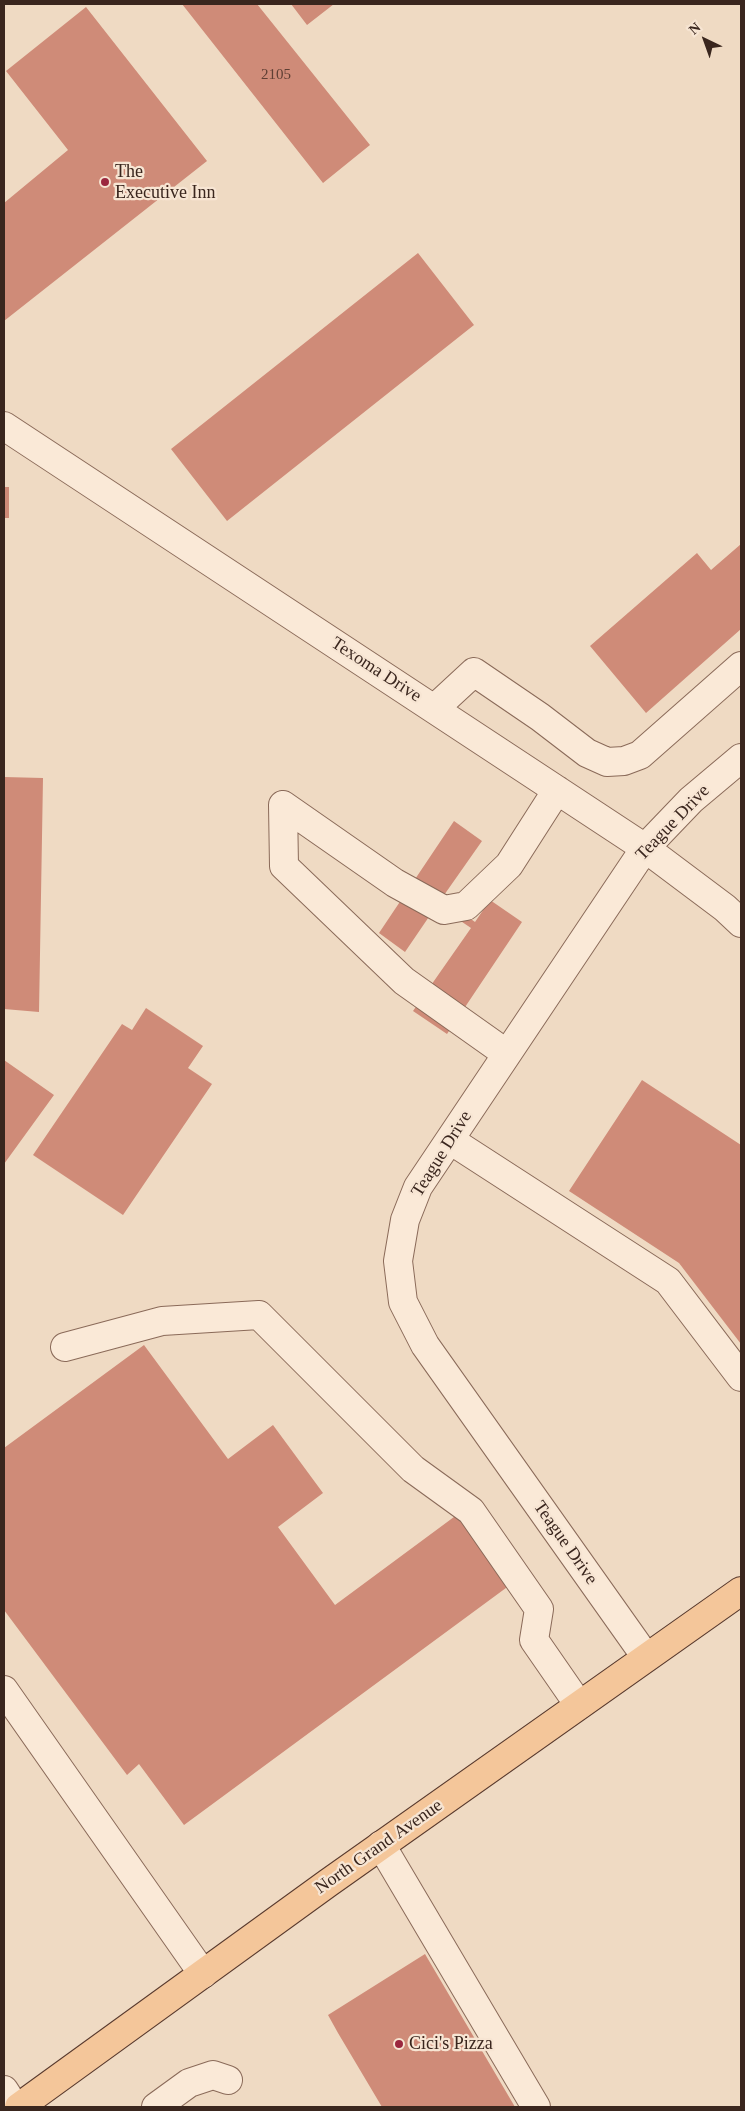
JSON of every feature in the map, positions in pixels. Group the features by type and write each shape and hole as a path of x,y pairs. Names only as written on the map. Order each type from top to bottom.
{"main road":[{"name":"North Grand Avenue","path":"19,2107 381,1845 741,1591"}],"street":[{"name":"Texoma Drive","path":"4,426 645,848 741,923"},
{"path":"434,709 474,672 540,717 587,753 607,762 624,761 640,755 741,666"},
{"name":"Teague Drive","path":"646,1657 425,1345 403,1302 398,1261 404,1220 418,1187 645,848 691,800 741,758"},
{"path":"507,1054 404,982 284,866 283,805 395,883 444,910 466,906 509,865 557,790"},
{"path":"450,1140 668,1281 741,1377"},
{"path":"65,1347 162,1321 259,1315 413,1469 472,1511 539,1609 534,1640 579,1704"},
{"path":"4,1690 203,1974"},
{"path":"381,1845 536,2107"},
{"path":"156,2107 189,2083 213,2075 228,2080"},
{"path":"4,2090 15,2107"}],"building":[{"path":"182,4 257,4 370,145 323,183"},
{"path":"291,4 334,4 307,25"},
{"name":"The Executive Inn","path":"86,7 207,161 4,321 4,203 68,150 6,71"},
{"path":"418,253 474,325 227,521 171,449"},
{"path":"4,487 9,487 9,518 4,518"},
{"path":"741,544 741,629 646,713 590,646 697,553 711,570"},
{"path":"4,777 43,778 39,1012 4,1009"},
{"path":"454,821 482,841 442,898 475,922 490,900 522,922 447,1034 413,1011 471,928 437,905 405,952 379,933"},
{"path":"146,1008 203,1046 188,1068 212,1084 123,1215 33,1155 122,1024 132,1030"},
{"path":"4,1060 54,1095 4,1164"},
{"path":"642,1080 741,1145 741,1344 679,1263 569,1191"},
{"path":"144,1345 228,1459 273,1425 323,1493 278,1527 335,1605 458,1514 510,1585 184,1825 139,1764 127,1775 4,1610 4,1448"},
{"path":"425,1954 515,2107 382,2107 338,2033 328,2015"}],"place":[{"name":"The Executive Inn","path":"105,182"},
{"name":"Cici's Pizza","path":"399,2044"}]}
